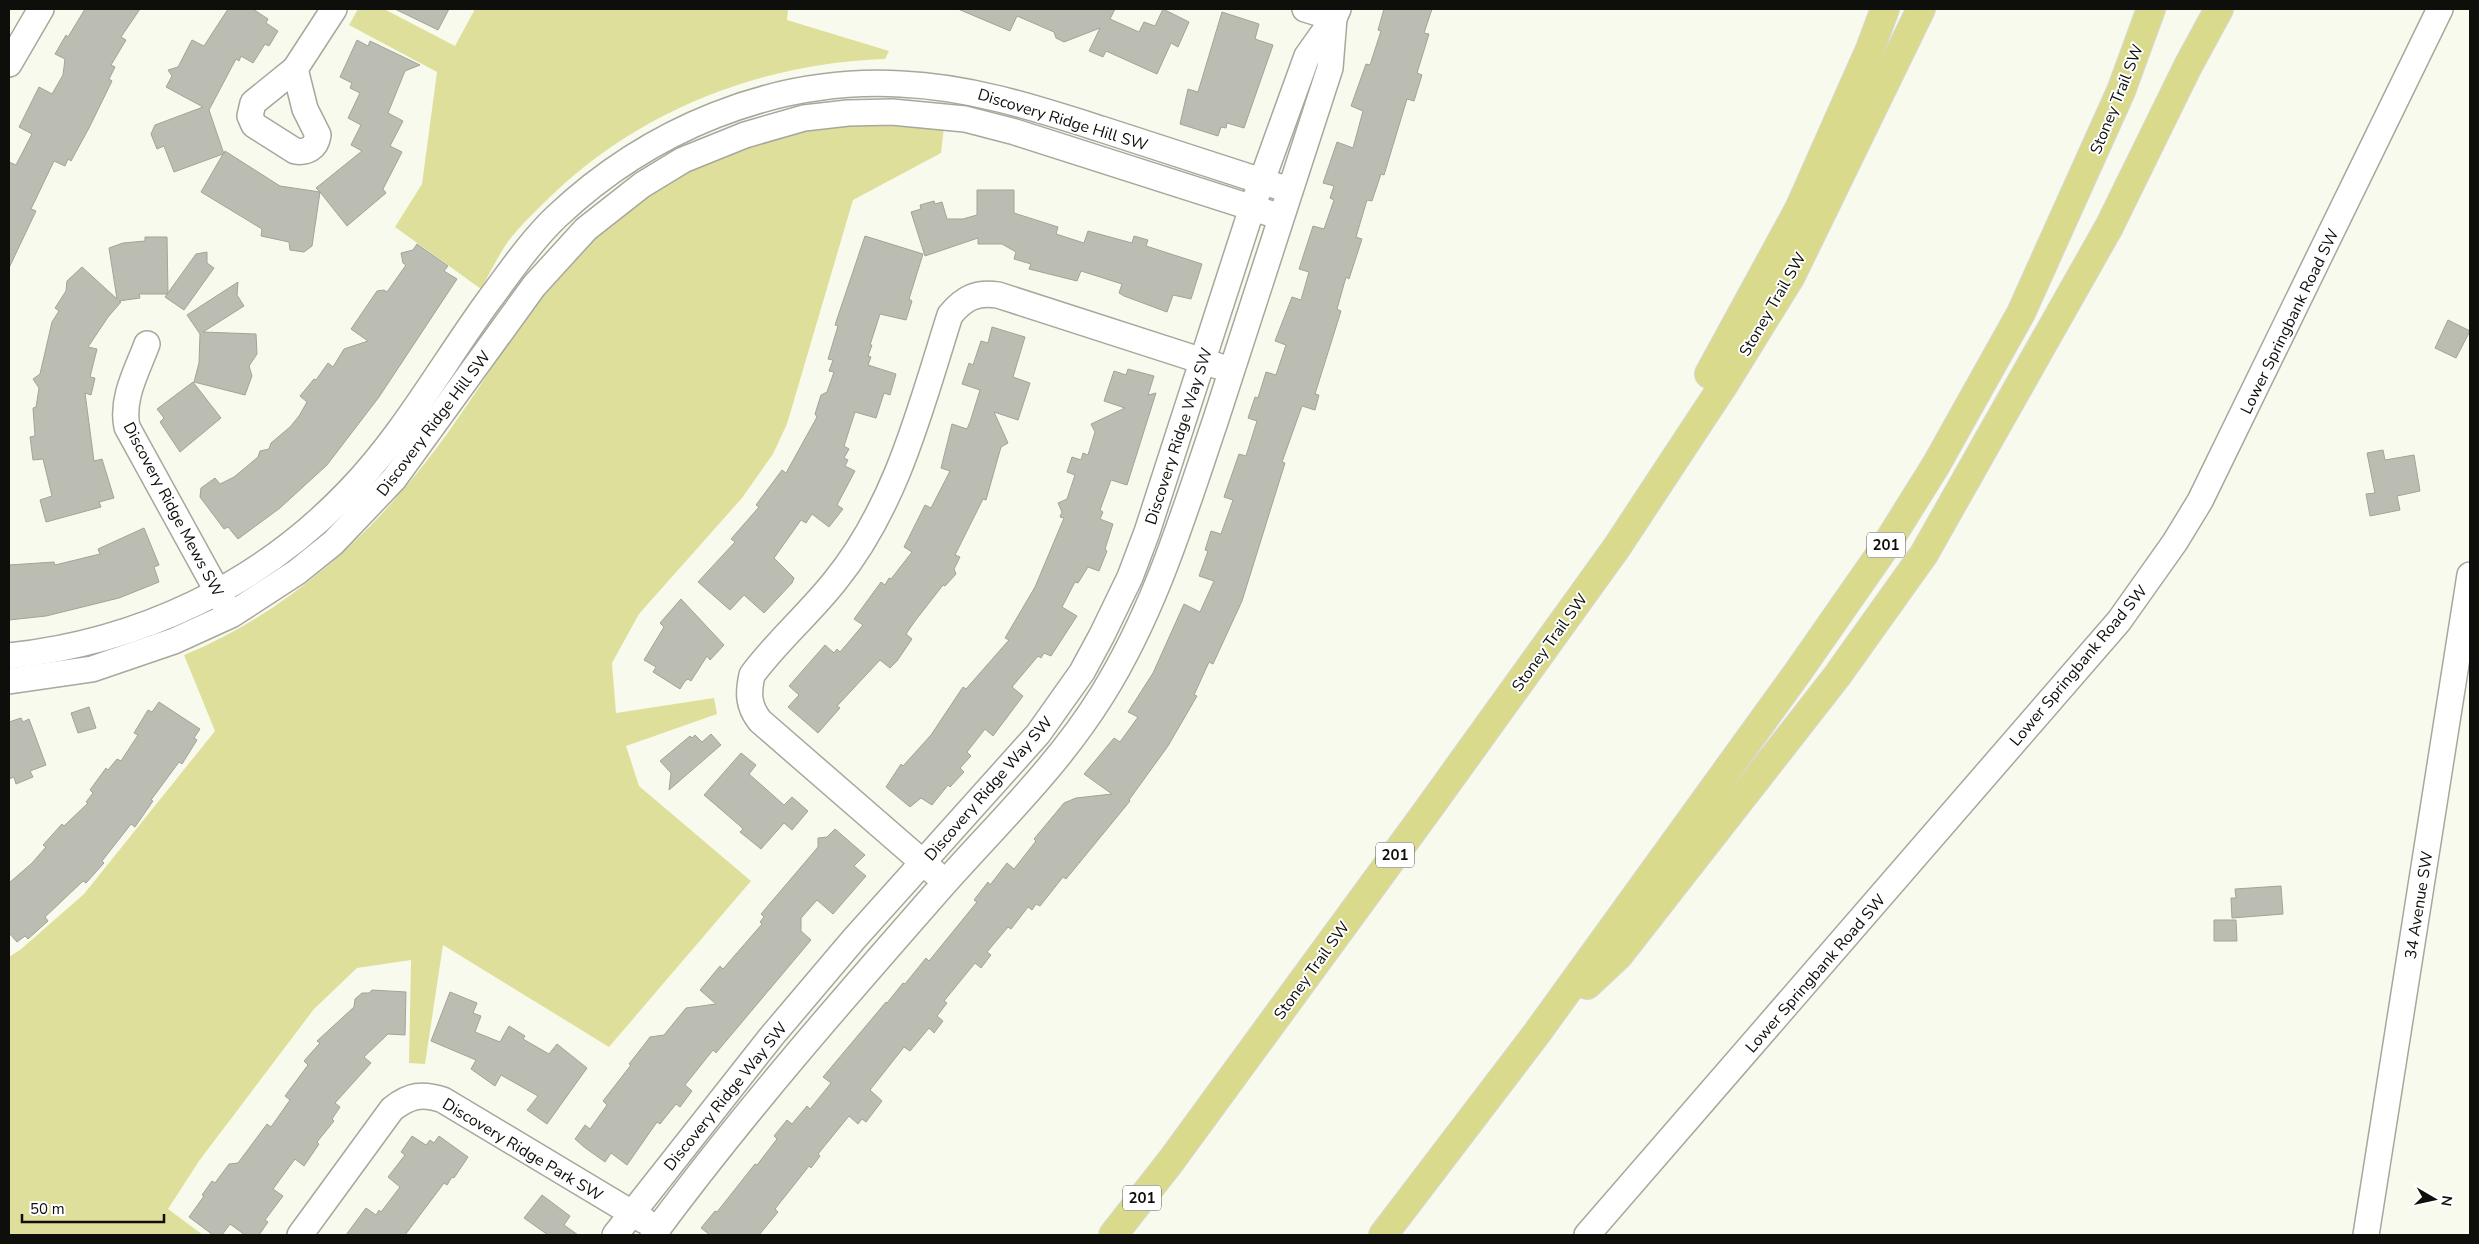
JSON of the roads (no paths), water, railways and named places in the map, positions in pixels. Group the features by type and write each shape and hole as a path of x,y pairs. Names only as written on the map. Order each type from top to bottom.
{"highway":[{"path":"1617,547 1634,490 1718,360 1799,209 1886,9"},
{"name":"Stoney Trail SW","path":"1113,1235 1171,1161 1617,547 1723,386 1791,276 1921,9"},
{"name":"Stoney Trail SW","path":"1383,1235 1537,1033 1804,664 1883,550 1936,465 2021,313 2121,91 2151,9"},
{"path":"1537,1033 1619,955 1837,676 1924,554 2109,227 2188,66 2219,9"}],"street":[{"path":"9,64 40,9"},
{"path":"1305,9 1336,13"},
{"name":"Lower Springbank Road SW","path":"1587,1235 2119,621 2143,588 2200,501 2440,9"},
{"path":"295,69 325,12"},
{"name":"Discovery Ridge Way SW","path":"615,1235 771,1037 923,862 1038,734 1082,672 1130,577 1147,532 1252,208 1307,56 1336,13"},
{"name":"Discovery Ridge Way SW","path":"655,1232 795,1057 946,882 1039,781 1101,696 1128,650 1147,611 1176,542 1330,68 1336,13"},
{"name":"Discovery Ridge Hill SW","path":"9,656 84,644 123,634 163,619 218,592 278,555 304,534 351,490 374,463 487,302 529,247 554,219 584,192 636,154 672,134 733,107 796,91 828,86 901,84 942,87 1005,99 1289,190"},
{"name":"Discovery Ridge Hill SW","path":"9,681 92,669 174,641 231,615 296,572 333,543 394,479 534,286 586,229 642,184 682,160 745,135 804,118 848,113 892,112 966,119 1015,132 1281,218"},
{"path":"946,882 760,721 750,703 749,686 752,675 759,666 836,581 859,548 883,506 901,466 950,315 959,304 970,296 984,293 998,295 1232,370"},
{"path":"487,302 511,319"},
{"name":"Discovery Ridge Mews SW","path":"148,344 126,401 124,412 127,427 231,615"},
{"path":"374,463 394,479"},
{"name":"34 Avenue SW","path":"2366,1235 2470,574"},
{"path":"1102,635 1128,650"},
{"path":"84,644 92,669"},
{"path":"771,1037 795,1057"},
{"name":"Discovery Ridge Park SW","path":"300,1235 392,1109 404,1099 415,1095 430,1096 443,1100 631,1213 655,1232"}]}
